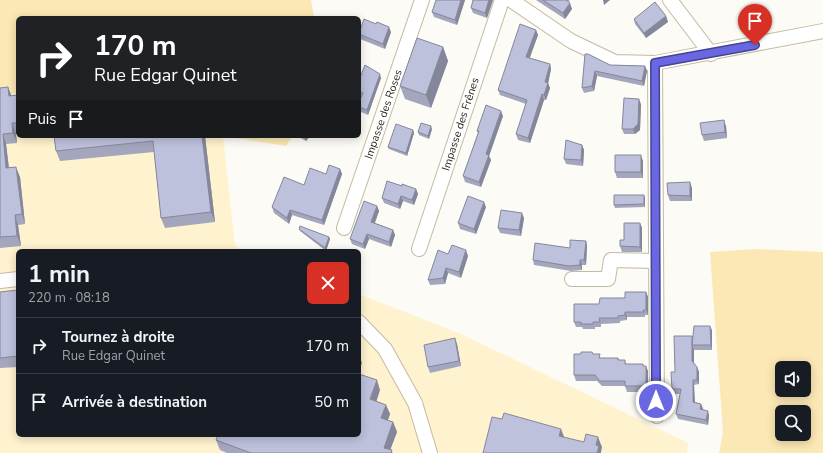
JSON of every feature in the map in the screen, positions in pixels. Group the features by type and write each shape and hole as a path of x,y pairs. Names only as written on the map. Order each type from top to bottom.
{"street":[{"name":"Impasse des Roses","path":"344,228 422,0"},
{"name":"Impasse des Frênes","path":"419,248 502,0"},
{"path":"511,0 571,41 615,62 655,63 711,54 823,31"},
{"path":"670,0 711,54"},
{"path":"655,63 657,416"},
{"path":"572,279 608,279 611,260 656,261"},
{"path":"0,281 16,279"},
{"path":"361,324 385,349 411,396 420,418 430,453"}],"shaded area":[{"path":"0,0 311,0 314,16 16,16 16,93 0,95"},
{"path":"16,93 16,138 223,138 235,246 242,249 16,249 16,437 361,437 361,295 461,334 688,443 687,453 0,453 0,95"},
{"path":"236,138 292,138 286,146"},
{"path":"757,249 823,252 823,453 719,453 723,432 710,252"}],"building":[{"path":"436,0 461,0 455,20 432,12"},
{"path":"473,0 489,0 485,13 471,8"},
{"path":"543,0 566,0 570,3 563,13"},
{"path":"655,2 666,16 644,33 634,19"},
{"path":"364,19 389,27 383,44 361,35 361,27"},
{"path":"520,24 536,30 526,57 550,64 545,82 548,83 544,95 542,94 528,138 516,134 527,100 498,90"},
{"path":"417,38 443,47 426,95 400,86"},
{"path":"585,54 588,54 610,65 645,66 642,81 595,71 592,86 582,88"},
{"path":"365,65 380,74 367,110 361,108 361,98 363,93 361,92 361,75"},
{"path":"8,87 9,96 16,95 16,123 12,123 13,133 3,134 6,168 16,167 22,214 15,215 17,236 0,237 0,88"},
{"path":"624,98 639,99 638,124 633,129 622,129"},
{"path":"486,105 501,111 486,154 489,155 479,182 463,176 479,131 477,131"},
{"path":"724,120 725,132 702,135 700,123"},
{"path":"421,123 431,126 428,136 418,132"},
{"path":"396,124 413,130 406,153 388,147"},
{"path":"54,138 202,138 211,212 161,218 153,141 56,151"},
{"path":"566,140 582,145 581,160 564,159"},
{"path":"615,155 641,155 641,172 615,172"},
{"path":"329,165 340,169 322,220 290,210 287,218 272,207 284,177 304,185 310,168 326,174"},
{"path":"387,181 416,189 412,200 401,196 398,204 382,198"},
{"path":"690,182 690,196 668,195 667,183"},
{"path":"614,195 644,195 644,204 614,205"},
{"path":"468,196 484,202 474,229 458,223"},
{"path":"364,201 377,206 371,222 393,230 389,242 367,234 363,244 350,239"},
{"path":"501,210 522,213 519,230 498,228"},
{"path":"624,223 640,223 640,247 620,246 620,240 624,240"},
{"path":"300,226 329,237 325,248 299,229"},
{"path":"570,240 586,241 584,260 580,260 580,265 569,266 533,260 535,243 570,248"},
{"path":"452,245 466,250 459,272 446,268 443,278 428,280 438,250 448,254"},
{"path":"16,290 16,356 0,358 0,292"},
{"path":"625,292 646,292 646,310 643,310 644,312 625,312 625,315 618,316 618,318 599,318 600,322 593,322 593,324 581,324 581,322 574,322 574,304 599,304 600,298 625,298"},
{"path":"694,326 710,326 711,345 692,345"},
{"path":"674,336 692,336 692,361 697,367 697,380 693,380 693,402 701,404 700,409 708,411 706,420 676,414 681,389 672,389 671,372 675,372"},
{"path":"455,338 459,361 428,367 424,345"},
{"path":"581,352 600,354 599,358 618,358 618,360 625,360 625,364 643,364 643,366 646,366 646,386 625,386 625,381 600,381 595,375 574,375 574,354 581,354"},
{"path":"361,375 377,380 370,399 386,405 381,418 393,422 384,448 392,450 391,453 251,453 216,440 217,437 361,437"},
{"path":"504,413 561,429 559,436 584,442 586,434 598,437 596,445 599,446 597,453 483,453 492,417 502,419"}],"route":[{"path":"656,401 655,63 755,45"}]}
